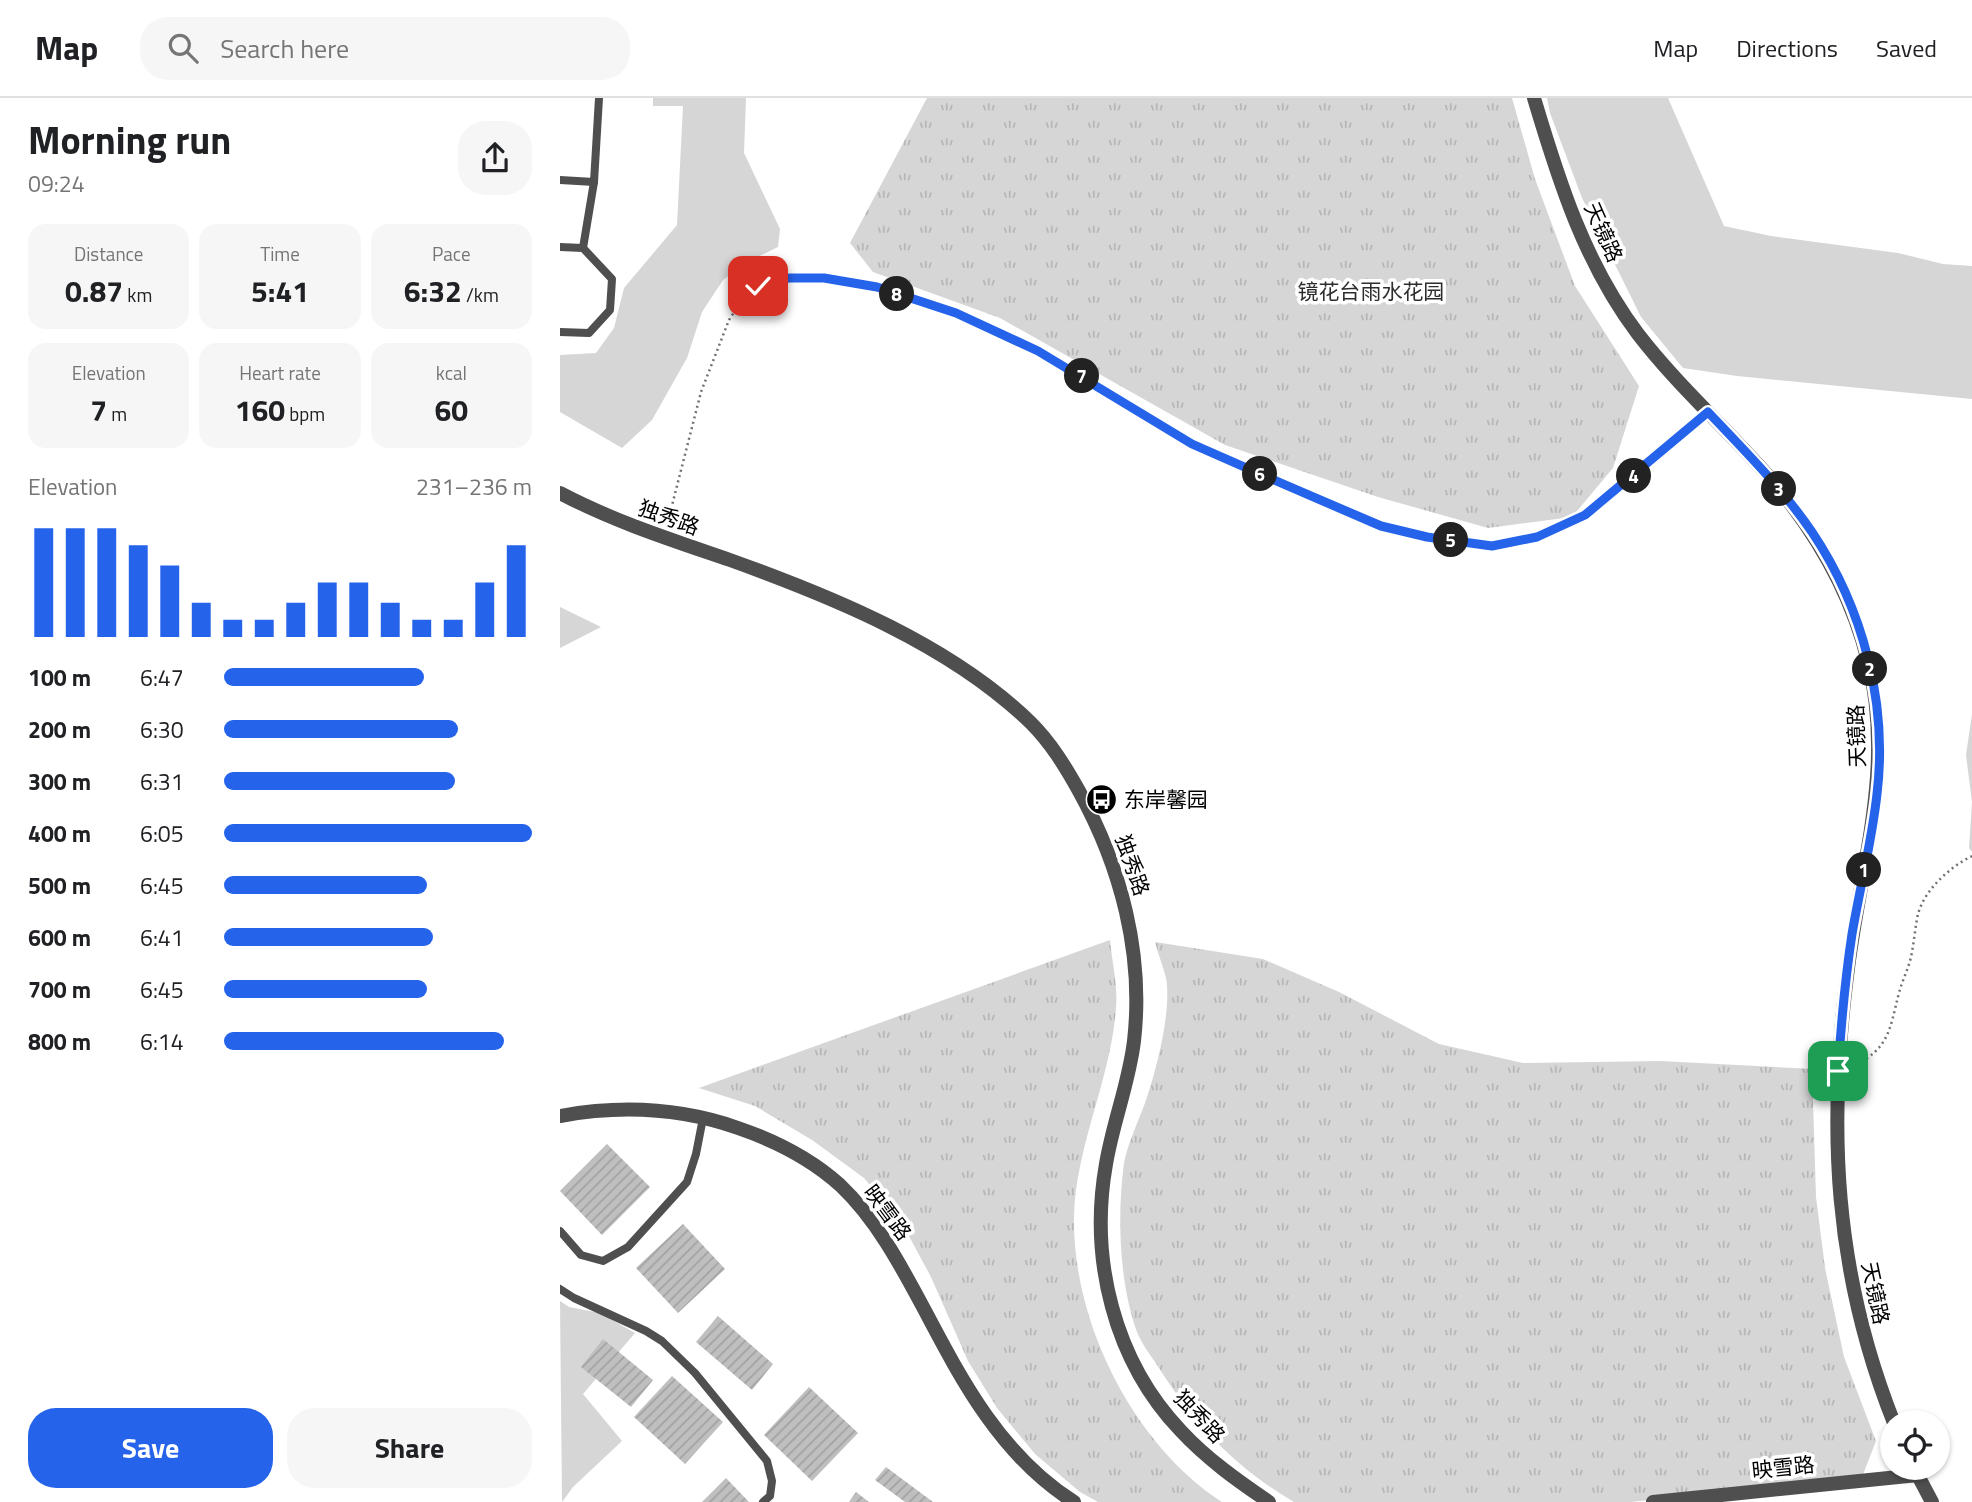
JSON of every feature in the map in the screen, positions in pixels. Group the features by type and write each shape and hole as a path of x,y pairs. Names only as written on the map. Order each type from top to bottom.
{"street":[{"name":"天镜路","path":"1534,98 1574,221 1603,282 1638,334 1794,508 1822,548 1846,594 1858,625 1875,693 1880,744 1877,792 1847,968 1838,1071 1837,1157 1847,1259 1866,1346 1889,1410"},
{"name":"独秀路","path":"560,493 664,539 803,588 887,626 977,679 1012,705 1040,733 1062,761 1110,856 1127,912 1135,971 1136,1018 1130,1066 1108,1152 1101,1203 1101,1253 1113,1311 1133,1361 1172,1420 1203,1452 1269,1502"},
{"name":"映雪路","path":"560,1116 589,1111 633,1110 703,1118 774,1141 804,1158 841,1186 876,1226 892,1250 954,1366 986,1416 1028,1466 1074,1502"},
{"name":"映雪路","path":"1653,1502 1880,1475"},
{"path":"1921,1480 1932,1502"}],"lane":[{"path":"583,248 594,182 599,98"},
{"path":"560,180 594,182"},
{"path":"560,247 583,248 612,279 610,310 589,333 560,332"},
{"path":"560,1231 581,1255 603,1261 628,1247 687,1182 703,1118"},
{"path":"560,1289 646,1331 662,1341 695,1373 767,1461 772,1480 770,1496 763,1502"}],"path":[{"path":"664,539 701,392 729,320 744,297 758,286 789,278 824,278 877,287 956,313 1038,351 1192,444 1381,526 1427,537 1492,546 1537,537 1585,515 1708,412"},
{"path":"1838,1071 1853,1067 1871,1057 1889,1035 1925,898 1936,883 1972,856"}],"green space":[{"path":"653,98 746,98 744,153 780,229 778,247 745,263 723,280 702,312 687,358 652,420 622,448 560,412 560,355 596,353 614,328 624,288 677,225 683,106 653,106"},
{"name":"镜花台雨水花园","path":"927,98 1512,98 1535,179 1575,286 1639,386 1613,468 1572,517 1488,528 1378,497 1225,445 1000,318 873,272 850,243"},
{"path":"1547,98 1668,98 1724,226 1771,236 1898,253 1943,264 1972,266 1972,399 1737,376 1683,368 1641,317 1582,198 1550,113"},
{"path":"560,607 601,627 560,648"},
{"path":"1972,714 1972,802 1966,755"},
{"path":"1972,802 1972,852 1969,848"},
{"path":"1110,940 1116,991 1113,1034 1081,1164 1074,1216 1076,1256 1084,1297 1096,1338 1114,1377 1136,1414 1161,1448 1190,1477 1222,1502 1098,1502 1080,1492 1035,1454 997,1408 968,1361 931,1277 903,1225 864,1178 812,1140 755,1106 699,1088"},
{"path":"1155,942 1263,959 1339,992 1439,1044 1523,1063 1661,1061 1812,1069 1816,1197 1825,1268 1844,1357 1876,1441 1862,1477 1631,1502 1294,1502 1254,1475 1218,1444 1202,1426 1147,1351 1139,1337 1126,1292 1120,1226 1124,1163 1154,1075 1167,1007 1166,978"},
{"path":"560,1301 569,1307 600,1313 635,1333 583,1394 622,1441 573,1487 562,1502"}],"building":[{"path":"607,1144 650,1187 602,1235 560,1191"},
{"path":"683,1224 725,1269 678,1313 636,1268"},
{"path":"718,1316 773,1364 752,1390 696,1342"},
{"path":"603,1339 653,1380 631,1407 581,1367"},
{"path":"672,1376 723,1422 685,1464 634,1417"},
{"path":"809,1387 858,1433 812,1481 764,1435"},
{"path":"886,1467 933,1502 905,1502 875,1480"},
{"path":"726,1478 749,1502 702,1502"},
{"path":"856,1492 869,1502 849,1502"}],"place":[{"name":"东岸馨园","path":"1101,799"}],"route":[{"path":"758,286 789,278 824,278 877,287 956,313 1038,351 1192,444 1281,483 1381,526 1427,537 1492,546 1537,537 1585,515 1708,412 1769,478 1822,548 1846,594 1870,666 1879,719 1879,768 1874,816 1847,968 1838,1071"}]}
